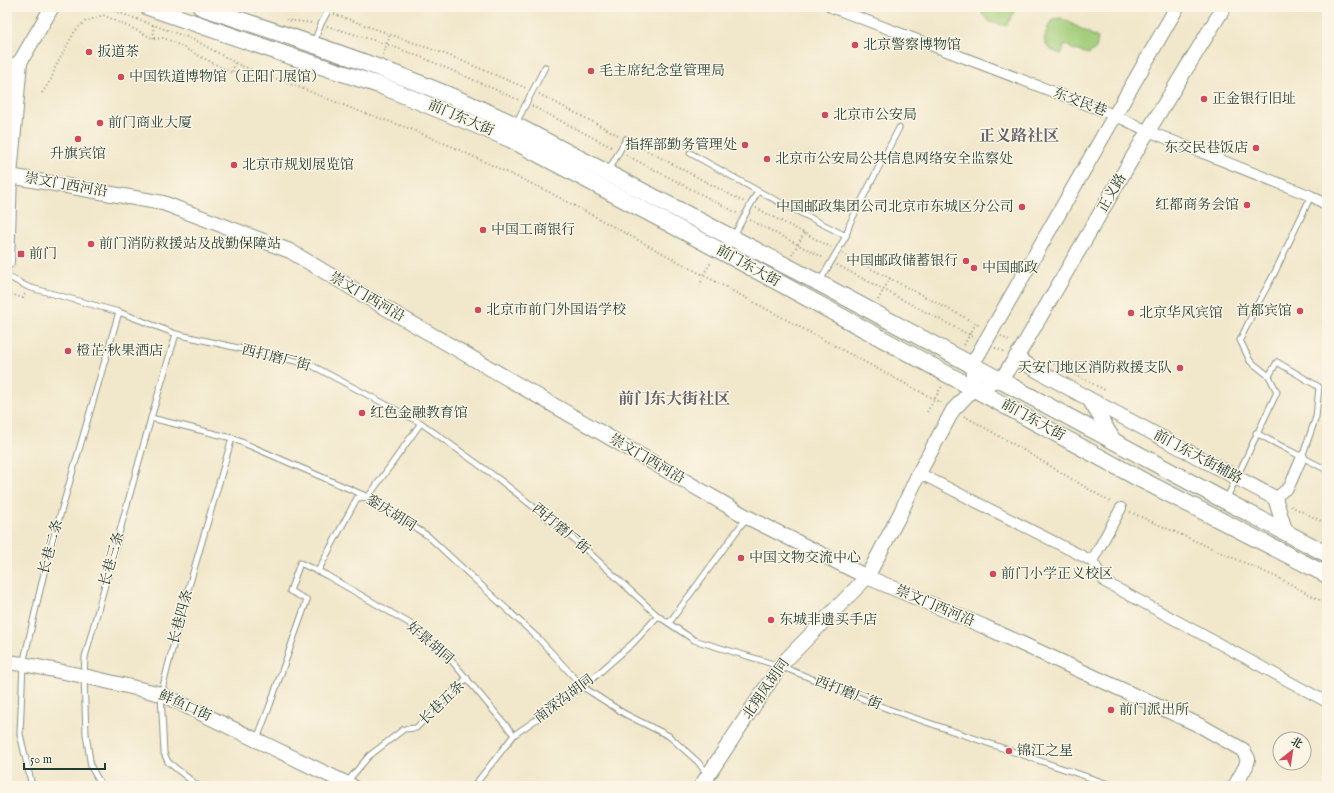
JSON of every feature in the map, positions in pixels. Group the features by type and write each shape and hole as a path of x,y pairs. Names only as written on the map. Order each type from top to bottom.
{"main road":[{"name":"前门东大街","path":"148,7 382,86 503,136 574,171 1138,478 1327,575"},
{"name":"前门东大街","path":"201,7 313,44 457,98 515,125 819,283 1225,501 1327,554"}],"street":[{"path":"7,262 10,176 20,62 52,7"},
{"name":"东交民巷","path":"831,7 1114,115 1148,131 1311,196 1327,205"},
{"path":"1001,380 974,388 972,365 1177,7"},
{"name":"正义路","path":"1001,380 1026,341 1148,131 1224,7"},
{"path":"7,69 20,62"},
{"name":"崇文门西河沿","path":"10,176 163,203 290,251 370,299 747,517 867,577 983,626 1201,726 1243,750 1248,759 1246,766 1235,786"},
{"name":"前门东大街辅路","path":"1016,357 1089,399 1275,498"},
{"name":"北翔凤胡同","path":"708,782 780,666 867,577 900,514 919,473 953,410 974,388"},
{"name":"前门东大街辅路","path":"1089,399 1115,442"},
{"path":"1286,533 1275,498 1289,487 1302,457"},
{"path":"919,473 1092,561 1105,582 1327,702"},
{"path":"1092,561 1121,508"},
{"name":"鲜鱼口街","path":"7,662 84,676 161,694 257,739 347,785"}],"lane":[{"path":"313,44 329,9"},
{"path":"515,125 545,67"},
{"path":"819,283 846,236 850,223 899,128"},
{"path":"608,173 626,139"},
{"path":"690,153 758,191 846,236"},
{"path":"725,253 758,191"},
{"path":"1225,501 1256,433 1277,392 1269,376 1250,361 1240,340 1274,274 1311,196"},
{"name":"西打磨厂街","path":"7,276 28,287 119,312 176,334 309,364 421,423 500,480 575,540 658,616 694,640 780,666 888,708 1114,786"},
{"name":"长巷二条","path":"32,786 20,734 23,664 47,560 119,312"},
{"name":"长巷三条","path":"102,786 91,767 86,734 84,676 85,657 151,418 176,334"},
{"path":"1269,376 1277,362 1319,387 1316,417 1302,457"},
{"name":"銮庆胡同","path":"151,418 232,438 368,497 428,536 540,639 583,687"},
{"path":"326,575 318,571 357,498 368,497 421,423"},
{"path":"1256,433 1327,470"},
{"name":"长巷四条","path":"198,786 168,762 164,753 161,694 181,614 232,438"},
{"path":"669,623 747,517"},
{"name":"好景胡同","path":"257,739 307,600 290,591 300,563 326,575 409,623 451,660 514,736"},
{"name":"南深沟胡同","path":"474,786 514,736 583,687 633,643 658,616"},
{"name":"长巷五条","path":"347,785 369,756 404,729 416,728 467,678"},
{"name":"北翔凤胡同","path":"583,687 625,714 668,736 698,762 708,782"}],"path":[{"path":"103,7 195,40 235,63 353,109 408,128 453,147 547,191 953,410 1121,508 1283,580 1327,604"},
{"path":"310,7 329,9 390,34 453,56 533,91 976,323"},
{"path":"255,13 261,15"},
{"path":"42,93 52,78 55,68 75,31 84,22 103,16 154,39 163,38 170,40 232,73 235,63"},
{"path":"279,20 321,24 386,44 433,62 526,103 984,343 1016,357"},
{"path":"153,25 154,39"},
{"path":"381,59 390,34"},
{"path":"790,258 804,233"},
{"path":"876,305 890,278"},
{"path":"1275,498 1327,524"}],"green space":[{"path":"986,7 1017,7 1006,26 990,22 982,14"},
{"path":"1061,18 1098,38 1096,48 1089,54 1072,49 1065,44 1061,54 1049,49 1044,40 1048,27 1054,19"}],"place":[{"name":"北京警察博物馆","path":"855,45"},
{"name":"扳道茶","path":"89,52"},
{"name":"毛主席纪念堂管理局","path":"591,71"},
{"name":"中国铁道博物馆（正阳门展馆）","path":"121,77"},
{"name":"正金银行旧址","path":"1204,99"},
{"name":"北京市公安局","path":"825,115"},
{"name":"前门商业大厦","path":"100,123"},
{"name":"升旗宾馆","path":"78,139"},
{"name":"指挥部勤务管理处","path":"745,145"},
{"name":"东交民巷饭店","path":"1256,148"},
{"name":"北京市公安局公共信息网络安全监察处","path":"767,159"},
{"name":"北京市规划展览馆","path":"234,165"},
{"name":"红都商务会馆","path":"1247,205"},
{"name":"中国邮政集团公司北京市东城区分公司","path":"1022,207"},
{"name":"中国工商银行","path":"483,230"},
{"name":"前门消防救援站及战勤保障站","path":"91,244"},
{"name":"前门","path":"21,254"},
{"name":"中国邮政储蓄银行","path":"966,261"},
{"name":"中国邮政","path":"974,268"},
{"name":"北京市前门外国语学校","path":"478,310"},
{"name":"首都宾馆","path":"1300,311"},
{"name":"北京华风宾馆","path":"1131,313"},
{"name":"橙芷·秋果酒店","path":"68,351"},
{"name":"天安门地区消防救援支队","path":"1180,368"},
{"name":"红色金融教育馆","path":"362,413"},
{"name":"中国文物交流中心","path":"741,558"},
{"name":"前门小学正义校区","path":"993,574"},
{"name":"东城非遗买手店","path":"771,620"},
{"name":"前门派出所","path":"1111,710"},
{"name":"锦江之星","path":"1009,751"}],"district":[{"name":"正义路社区","path":"1019,137"},
{"name":"前门东大街社区","path":"674,400"}]}
